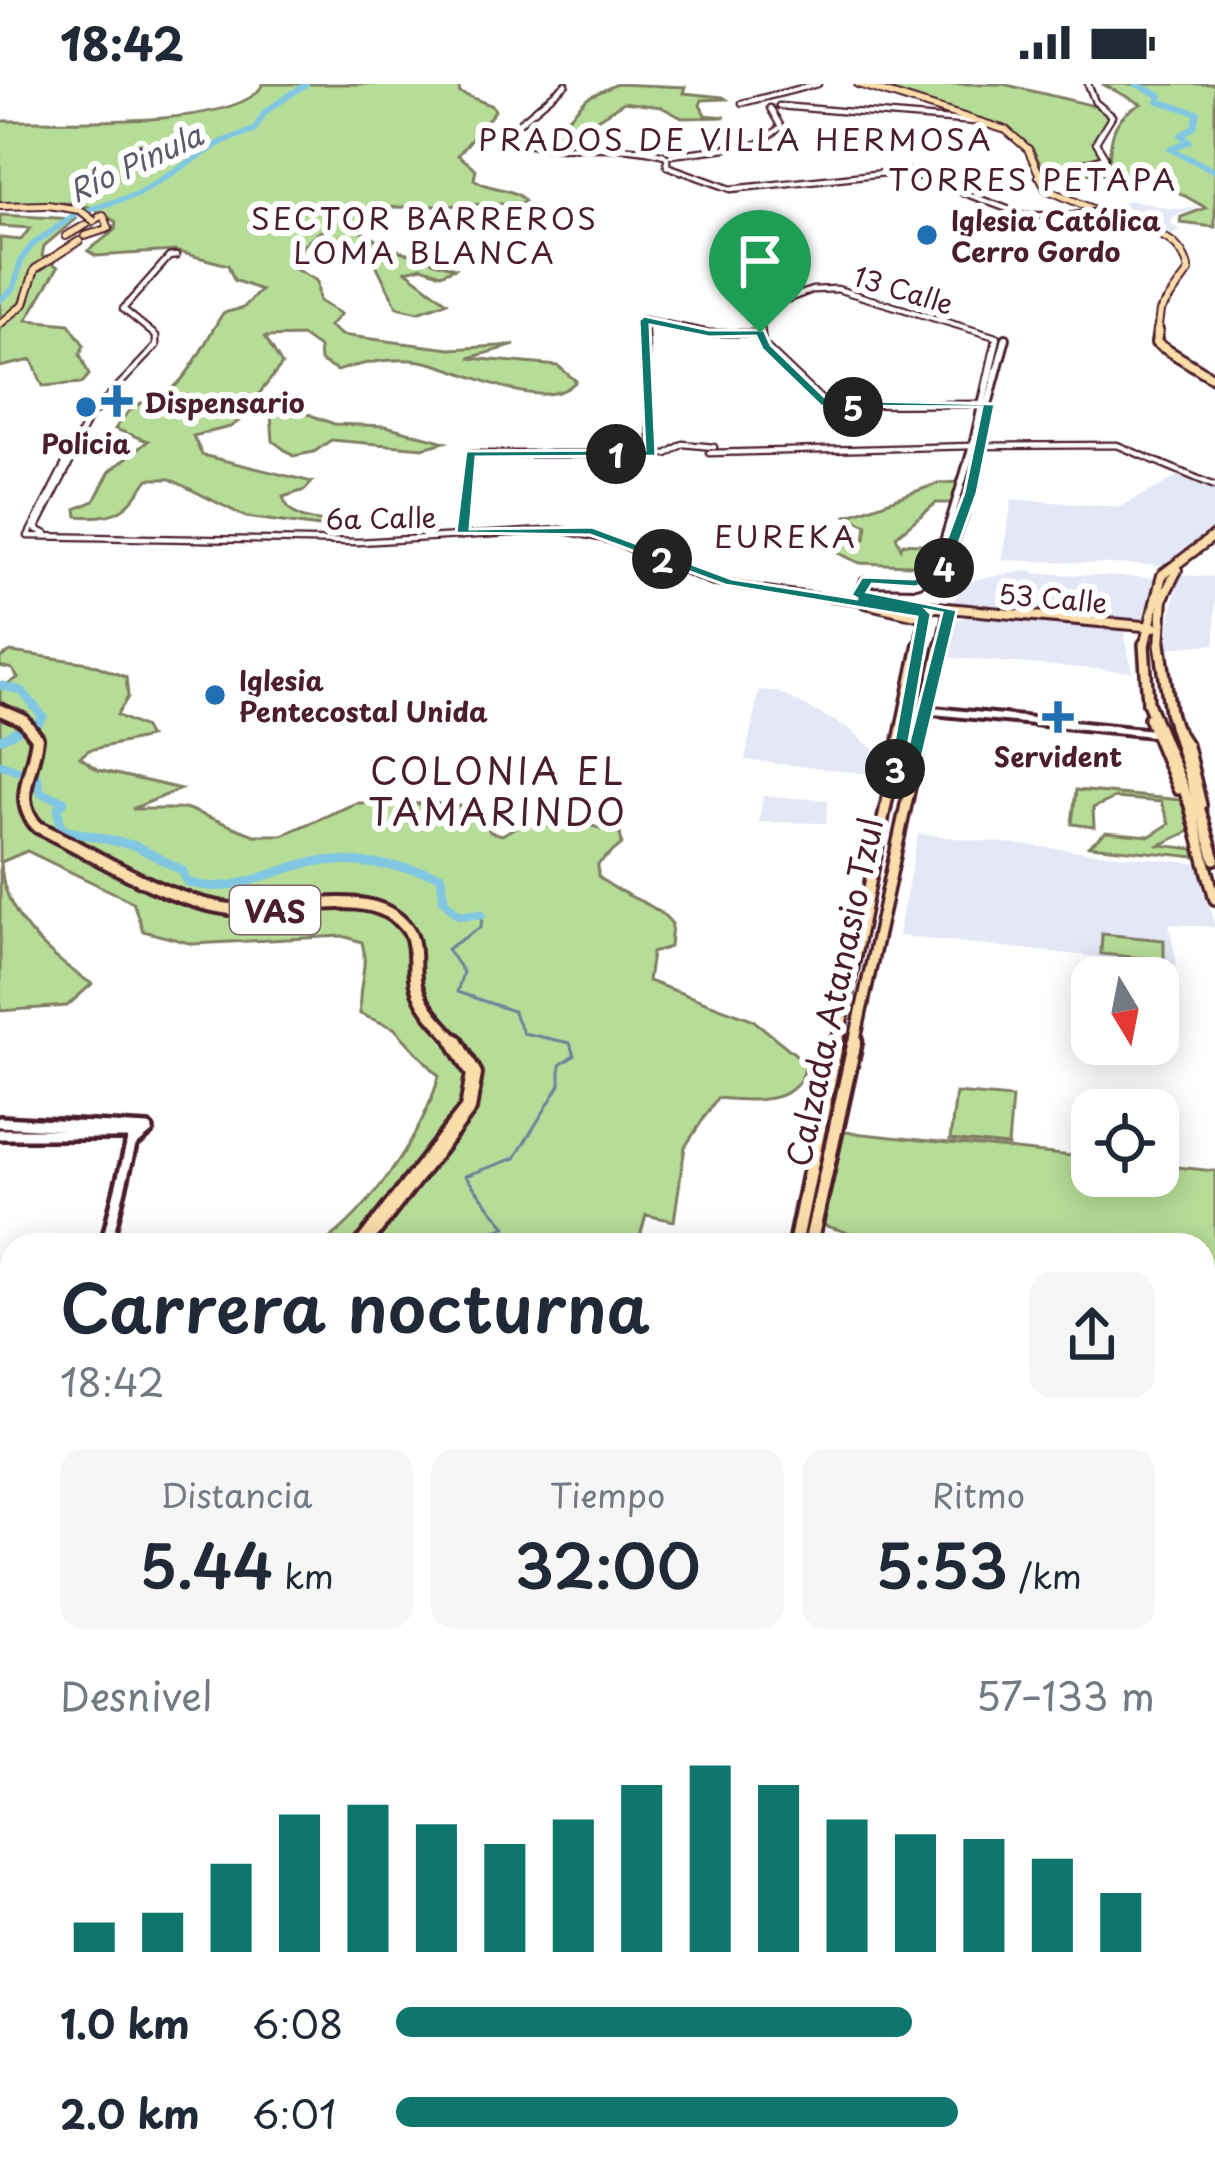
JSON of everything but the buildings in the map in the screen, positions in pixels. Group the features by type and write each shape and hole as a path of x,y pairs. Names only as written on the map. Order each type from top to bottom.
{"highway":[{"path":"0,207 48,205 80,212 92,222 35,268 24,304 0,323"},
{"path":"0,323 22,301 30,271 74,238 110,228 103,215 86,220 74,238"},
{"name":"VAS","path":"0,712 20,721 32,736 19,804 22,822 179,898 224,911 345,908 382,916 405,936 416,994 466,1061 472,1092 368,1233"}],"main road":[{"path":"566,84 503,137 530,148 568,151 612,143 667,156 667,166 735,190 899,170 1024,215 1098,213"},
{"path":"859,84 952,117 983,122 1018,139 1038,175 1057,196 1155,232"},
{"path":"1038,175 1105,158 1096,142 1112,116 1095,102 1088,84"},
{"path":"1066,217 1101,211 1140,224 1179,245 1189,266 1160,311 1156,343 1215,379"},
{"path":"862,579 916,583 941,574 968,482 999,337"},
{"path":"1190,802 1158,735 1144,674 1153,628 1172,574 1213,540"},
{"path":"862,579 859,601 941,611"},
{"path":"862,579 859,596 892,603"},
{"name":"6a Calle","path":"859,601 941,611"},
{"name":"53 Calle","path":"941,611 1153,628"},
{"name":"53 Calle","path":"941,611 1153,628"},
{"name":"Calzada Atanasio Tzul","path":"796,1233 820,1106 895,781 906,697 941,611"},
{"name":"Calzada Atanasio Tzul","path":"813,1233 941,611"},
{"path":"1153,628 1215,899"},
{"path":"1144,674 1163,674"},
{"path":"1148,700 1161,706 1169,705 1171,698"},
{"path":"1148,700 1215,859"},
{"path":"895,781 911,770"},
{"path":"0,1122 134,1136"},
{"path":"0,1133 134,1136"},
{"path":"109,1233 134,1136"}],"street":[{"path":"818,84 795,94 763,92 742,103 952,117"},
{"path":"667,156 768,141 782,128 772,107"},
{"name":"6a Calle","path":"161,268 129,307 134,317 164,339 94,417 32,532 43,538 359,542 578,532 712,582 859,601"},
{"name":"13 Calle","path":"760,333 759,310 812,290 849,291 999,337"},
{"path":"652,454 644,320 709,333 760,333 766,347 824,403 984,405"},
{"path":"462,534 470,454 1124,446 1215,486"},
{"path":"714,448 736,453"},
{"path":"906,697 923,710"},
{"path":"902,718 923,710 1158,735"}],"shaded area":[{"path":"1129,200 1171,209 1201,208 1176,215 1170,222 1180,231 1170,234 1104,209"},
{"path":"1183,474 1215,488 1215,530 1165,566 1002,560 1012,499 1120,507"},
{"path":"1032,570 1156,578 1145,621 1136,623 951,607 962,587 977,579"},
{"path":"1179,575 1215,577 1215,644 1165,648"},
{"path":"969,616 1124,630 1132,672 939,657 956,620"},
{"path":"759,690 778,692 850,729 887,762 882,775 745,760"},
{"path":"763,796 828,800 826,823 759,822"},
{"path":"918,834 1200,864 1215,927 1169,924 1175,957 1100,957 898,936"}],"green space":[{"path":"263,84 458,84 460,93 493,106 495,111 458,155 476,169 474,179 516,194 525,203 376,208 361,232 397,250 455,268 441,274 422,267 406,271 447,302 418,312 397,307 370,252 321,231 303,245 293,268 317,281 319,301 341,314 329,326 341,335 450,349 515,345 469,358 558,366 576,381 562,391 544,394 501,387 420,361 378,361 337,371 320,361 319,348 302,336 265,337 282,365 258,395 334,424 386,426 445,442 423,448 331,440 314,452 293,456 273,441 271,413 256,410 230,427 193,436 202,455 312,482 305,490 283,497 287,506 308,519 344,524 342,530 246,517 170,479 148,479 128,505 112,514 77,516 76,509 94,501 110,471 148,441 115,429 124,417 173,388 223,313 243,308 261,290 234,280 228,265 175,251 96,256 88,251 115,230 116,222 93,208 71,203 0,204 0,121 184,116 248,99"},
{"path":"617,84 685,87 683,93 723,97 726,99 702,100 700,105 705,115 726,117 682,118 661,107 624,102 569,137 534,136 569,117 587,98"},
{"path":"866,84 1003,84 1103,108 1111,117 1096,142 1104,158 1045,173 1032,148 1007,128"},
{"path":"1102,84 1215,84 1215,227 1180,223 1181,217 1206,208 1150,176 1073,173 1109,160 1118,122 1141,104"},
{"path":"0,215 76,219 44,246 42,256 58,267 27,320 69,324 84,345 80,354 89,375 82,383 43,386 32,360 0,367 0,238 21,240 30,228 0,226"},
{"path":"959,482 952,503 936,503 896,536 901,548 903,543 938,545 934,566 860,563 821,545 865,539 867,525 847,516 939,483"},
{"path":"11,652 89,663 126,677 128,697 117,715 144,728 149,737 89,750 80,757 98,770 181,789 132,809 188,809 254,835 282,835 356,803 448,804 482,810 490,832 502,835 526,821 551,816 620,833 622,844 598,864 598,876 672,924 670,947 652,953 648,981 752,1019 806,1063 802,1077 795,1087 773,1098 717,1098 685,1147 674,1221 646,1215 641,1233 336,1233 393,1169 421,1121 439,1076 394,1028 360,1014 362,942 343,936 193,944 143,931 133,902 27,851 1,862 10,900 31,933 92,984 67,1006 0,1011 0,688 18,678 12,669 0,666 0,658"},
{"path":"1076,790 1181,800 1190,831 1160,845 1194,849 1196,857 1089,846 1106,832 1150,836 1169,824 1161,802 1115,798 1093,808 1094,827 1072,824"},
{"path":"1102,934 1164,940 1164,957 1101,954"},
{"path":"956,1093 1012,1098 1008,1146 950,1140"},
{"path":"844,1132 1071,1156 1071,1197 1179,1197 1179,1167 1215,1171 1215,1233 849,1233 823,1225"}],"waterway":[{"name":"Río Pinula","path":"0,300 14,288 21,260 32,245 76,214 138,194 224,141 254,130 265,112 306,84"},
{"path":"1136,84 1161,96 1158,101 1198,113 1194,127 1181,135 1189,141 1170,149 1215,171"},
{"path":"0,685 22,691 43,717 35,727"},
{"path":"0,739 17,731"},
{"path":"0,764 37,777 41,793 64,801 58,809 61,829 136,846 183,871 187,882 236,884 313,862 377,864 441,876 444,901 459,915 482,914"},
{"path":"482,914 481,927 447,949 463,972 457,992 513,1011 523,1033 570,1043 574,1056 560,1065 560,1085 515,1158 465,1176 506,1227 490,1233"}],"place":[{"name":"Iglesia Católica Cerro Gordo","path":"927,235"},
{"name":"Dispensario","path":"117,401"},
{"name":"Policia","path":"86,407"},
{"name":"Iglesia Pentecostal Unida","path":"215,695"},
{"name":"Servident","path":"1058,717"}],"district":[{"name":"PRADOS DE VILLA HERMOSA","path":"736,138"},
{"name":"TORRES PETAPA","path":"1033,178"},
{"name":"SECTOR BARREROS LOMA BLANCA","path":"425,234"},
{"name":"EUREKA","path":"786,535"},
{"name":"COLONIA EL TAMARINDO","path":"498,790"}],"route":[{"path":"644,320 709,333 760,333 766,347 825,404 866,408 989,404 965,512 941,574 907,584 867,580 858,595 950,610 911,770 895,781 902,718 924,614 852,598 730,582 684,569 592,531 548,528 462,533 470,454 652,454 644,320"}]}
